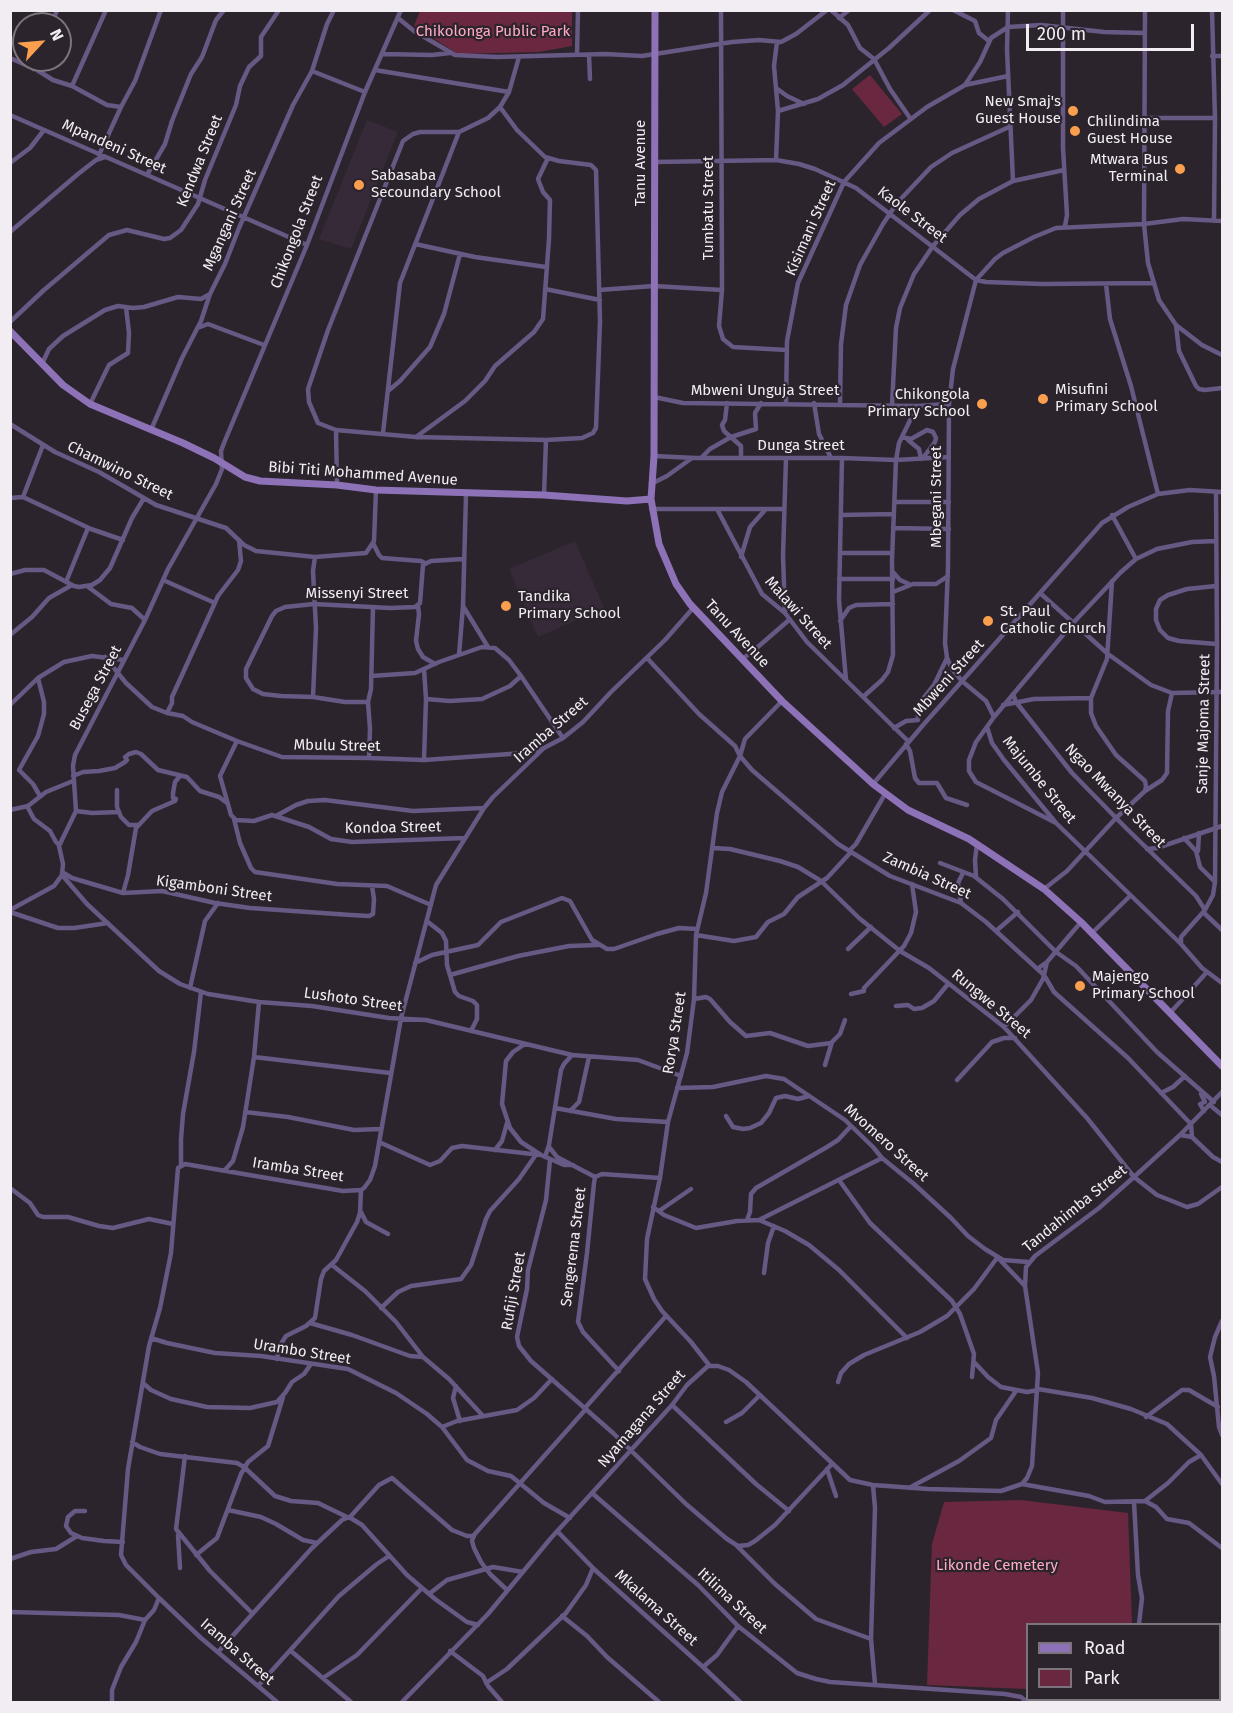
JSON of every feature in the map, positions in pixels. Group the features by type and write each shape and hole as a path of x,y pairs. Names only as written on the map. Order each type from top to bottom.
{"street":[{"path":"72,86 106,10"},
{"path":"10,232 102,156 115,120 135,81 161,10"},
{"path":"147,175 165,144 191,74 202,57 216,20 224,10"},
{"name":"Kendwa Street","path":"10,322 88,251 110,235 127,230 159,239 176,235 189,218 199,197 249,67 261,56 261,37 279,10"},
{"name":"Mgangani Street","path":"42,365 49,349 72,329 105,310 118,306 144,307 178,297 201,299 210,294 293,105 312,70 334,10"},
{"name":"Chikongola Street","path":"223,464 221,451 224,443 307,246 365,92 401,10"},
{"path":"577,55 578,10"},
{"name":"Tanu Avenue","path":"655,10 654,456 651,508 659,544 676,585 782,701 873,784 908,810 977,844 1044,889 1081,922 1221,1064"},
{"name":"Tumbatu Street","path":"721,10 722,290 719,326 725,342 733,347 786,350"},
{"path":"382,54 450,53 464,56 519,57 589,54 655,56 753,40 777,42 790,38 829,10 848,25 861,48 874,59 890,89 910,118"},
{"path":"838,18 849,10"},
{"path":"778,111 818,99 843,86 930,10"},
{"path":"953,10 975,21 979,33 989,41"},
{"path":"1008,10 1009,127 1013,181"},
{"path":"1063,10 1064,170 1067,215 1065,226"},
{"path":"1145,10 1144,224 1148,263 1159,300 1176,325 1202,345 1222,355"},
{"path":"1212,10 1215,118 1214,221"},
{"path":"398,18 414,31 450,53"},
{"path":"1008,27 1041,25 1144,33"},
{"name":"Kisimani Street","path":"965,85 980,62 993,35 1008,27"},
{"path":"776,160 778,111 774,66 777,42"},
{"path":"589,54 590,79"},
{"path":"1212,56 1222,56"},
{"path":"500,107 517,130 548,158 559,162 591,165 596,170 600,300 596,429 582,438 546,440 383,434 336,430 318,423 309,402 308,389 328,330 403,141 413,134 431,131 459,132 477,126 500,107 509,92 519,57"},
{"path":"312,70 365,92"},
{"path":"375,70 509,92"},
{"path":"38,72 72,86 107,105 121,107"},
{"name":"Kisimani Street","path":"786,403 788,332 801,273 844,182 870,152 910,118 948,93 965,85 1008,76"},
{"path":"776,88 804,104"},
{"path":"107,105 115,120"},
{"name":"Mpandeni Street","path":"11,116 307,246"},
{"path":"1145,118 1215,118"},
{"path":"840,404 846,305 860,265 890,212 920,177 940,160 1009,127"},
{"path":"10,163 30,148 44,130"},
{"path":"383,434 400,283 459,132"},
{"path":"416,436 465,401 485,381 495,366 534,332 543,319 550,200 543,192 538,180 548,158"},
{"name":"Kaole Street","path":"655,162 776,160 806,166 844,182 890,212 976,280"},
{"path":"892,405 896,328 900,308 914,274 933,246 966,209 979,199 1013,181 1064,170"},
{"path":"1214,176 1222,176"},
{"name":"Mbegani Street","path":"947,658 945,643 949,529 949,404 953,369 976,280 1003,253 1044,232 1065,226 1144,224 1183,219 1222,221"},
{"path":"415,244 460,254 546,267"},
{"path":"388,392 430,347 444,314 460,254"},
{"path":"976,280 999,284 1153,283"},
{"path":"1106,284 1110,319 1131,386 1158,494"},
{"path":"599,290 624,286 722,290"},
{"path":"545,289 600,300"},
{"path":"151,430 197,329 210,294"},
{"path":"90,404 111,362 128,353 129,333 126,307"},
{"path":"197,329 208,324 264,345"},
{"path":"1176,325 1179,351 1196,386 1204,390 1222,388"},
{"name":"Bibi Titi Mohammed Avenue","path":"10,331 63,385 90,404 214,458 245,477 260,481 376,490 544,495 627,501 651,499"},
{"name":"Mbweni Unguja Street","path":"654,397 674,402 917,406 949,404"},
{"path":"727,403 722,425 741,446 741,458"},
{"path":"701,458 710,449 731,437 757,429 754,413 761,403"},
{"path":"814,403 819,434 831,458"},
{"path":"863,697 882,680 892,662 894,645 892,553 896,460 917,406"},
{"name":"Chamwino Street","path":"10,424 43,445 99,472 144,498 178,513 226,528 249,549 256,552 315,557 363,555 373,543"},
{"path":"10,433 18,429"},
{"path":"336,430 337,486"},
{"path":"904,438 913,438 927,430 933,432 935,442 922,458"},
{"path":"904,438 919,450 922,458"},
{"path":"544,495 546,440"},
{"path":"23,497 43,445"},
{"name":"Dunga Street","path":"654,456 896,460 949,457"},
{"path":"651,484 692,458"},
{"path":"785,613 783,509 786,458"},
{"path":"842,458 839,579 840,621 846,681"},
{"name":"Busega Street","path":"76,811 73,762 77,751 100,710 196,517 216,484 223,464"},
{"path":"376,490 373,543 382,558 426,563 463,559"},
{"name":"Mbweni Street","path":"873,784 1102,523 1112,515 1158,494 1190,490 1222,492"},
{"name":"Sanje Majoma Street","path":"1181,937 1204,911 1213,895 1215,882 1214,828 1220,692 1217,644 1216,492"},
{"path":"459,654 463,606 466,494"},
{"path":"10,498 23,497 88,528 123,540"},
{"path":"10,574 25,570 44,570 69,584 80,587 100,580 106,574 144,498"},
{"path":"895,502 949,502"},
{"path":"651,508 783,509"},
{"name":"Malawi Street","path":"717,509 758,589 785,613 807,642 908,742"},
{"path":"741,557 750,527 765,509"},
{"path":"841,514 894,514"},
{"path":"1112,515 1136,559"},
{"path":"10,635 32,617 49,598 69,584 88,528"},
{"path":"893,528 949,529"},
{"path":"167,713 172,697 215,603 239,567 239,540"},
{"name":"Majumbe Street","path":"1216,541 1170,546 1136,559 1112,580 1072,623 987,727 992,743 1004,760 1056,823 1207,972 1222,983"},
{"path":"840,554 892,553"},
{"path":"313,697 316,628 313,571 315,557"},
{"name":"Missenyi Street","path":"368,702 263,694 250,686 245,674 276,611 285,607 314,604 400,609 418,606 423,566 426,563"},
{"path":"892,571 900,580 912,585"},
{"path":"893,592 912,585 936,584 948,576"},
{"path":"839,579 893,579"},
{"path":"164,580 215,603"},
{"path":"1112,580 1107,663 1091,698 1091,712 1096,726 1116,754 1145,781 1145,791"},
{"path":"87,586 111,604 132,608 145,620"},
{"path":"1216,586 1177,591 1160,600 1156,609 1156,620 1160,630 1168,638 1217,644"},
{"path":"1040,593 1108,654 1144,680 1172,693 1220,692"},
{"path":"840,621 849,608 856,605 893,604"},
{"path":"418,606 418,649 423,657 435,664"},
{"path":"463,606 488,647"},
{"path":"369,758 368,702 373,607"},
{"name":"Iramba Street","path":"277,1702 159,1598 124,1562 121,1555 126,1483 132,1442 151,1338 168,1269 177,1173 182,1165 225,1170 343,1191 361,1190 370,1180 401,1018 436,885 484,807 544,748 563,738 583,722 694,607"},
{"path":"742,658 789,620"},
{"path":"371,676 409,675 459,654 482,647 495,648 504,655 521,676 563,738"},
{"path":"10,705 38,678 64,662 92,656 124,660"},
{"name":"Mbulu Street","path":"105,657 117,673 149,705 167,713 181,715 237,741 282,757 424,760 514,754 544,748"},
{"name":"Zambia Street","path":"647,658 699,714 735,746 740,756 756,774 819,829 890,876 961,903 996,931 1044,975 1054,992 1128,1058 1191,1124"},
{"path":"947,658 952,669 962,681 986,701 994,717"},
{"path":"894,728 906,721 918,720 918,705 934,685 947,658"},
{"path":"424,669 426,699 424,760"},
{"path":"426,699 450,701 482,699 510,686 521,676"},
{"path":"38,678 44,702 44,714 38,736 19,770 33,784 40,796"},
{"path":"1044,889 1066,871 1116,818 1145,791 1162,780 1167,773 1168,711 1172,693"},
{"name":"Ngao Mwanya Street","path":"1013,694 1017,703 1062,762 1196,896 1204,911 1222,930"},
{"path":"1003,705 1034,699 1091,698"},
{"name":"Rorya Street","path":"709,1365 654,1299 645,1279 647,1239 660,1178 668,1122 687,1053 694,999 697,932 706,893 717,813 723,792 747,735 782,701"},
{"path":"987,727 972,750 969,760 971,776 976,782 1056,823"},
{"path":"237,741 220,776 240,843 255,872 273,876 387,886 431,905"},
{"path":"908,742 915,778 919,783 937,783 946,798 967,805"},
{"path":"10,810 27,806 40,796 83,772 115,768 125,762 126,757 134,752 141,754 158,770 187,777 200,791 219,797 227,803"},
{"path":"123,893 136,828 152,811 175,801 173,793 180,776"},
{"path":"117,790 118,812 127,824 138,825"},
{"path":"415,963 432,954 478,945 501,922 562,898 570,901 588,934 598,945 607,949 686,928 734,941 754,938 768,922 784,914 798,897 828,878 856,844 885,794"},
{"path":"276,816 308,801 325,800 413,811 484,807"},
{"path":"27,806 34,819 50,831 59,845"},
{"path":"10,911 54,886 62,873 59,845 76,811 118,812"},
{"name":"Kondoa Street","path":"234,819 253,821 270,815 276,816 309,827 338,841 465,838"},
{"path":"1147,849 1157,848 1222,826"},
{"path":"1199,833 1200,867 1215,882"},
{"path":"1184,838 1198,854"},
{"path":"977,844 975,860 977,879"},
{"name":"Rungwe Street","path":"712,848 730,849 791,864 821,881 900,951 929,968 1004,1027 1087,1118 1134,1177 1157,1195 1187,1207 1198,1204 1222,1187"},
{"path":"940,863 971,874 1018,912 1056,952 1076,966 1157,1052 1185,1076 1222,1115"},
{"name":"Kigamboni Street","path":"62,873 123,893 162,891 218,903 268,910 369,916 374,912 372,886"},
{"name":"Lushoto Street","path":"62,873 87,904 159,971 201,992 219,997 259,1002 296,1004 426,1020 572,1055 638,1060 681,1077"},
{"path":"961,903 958,883 963,873"},
{"path":"851,994 864,991 864,988 900,951 910,933 916,912 912,884"},
{"path":"1091,934 1130,896"},
{"path":"190,988 204,921 218,903"},
{"path":"10,911 58,928 108,923"},
{"path":"996,931 1018,912"},
{"path":"428,922 442,933 446,941 450,975 455,992 477,1005 476,1022 471,1031"},
{"path":"1037,969 1047,962 1081,922"},
{"path":"848,949 871,927"},
{"path":"1173,937 1181,937 1181,944"},
{"path":"450,975 518,956 570,946 598,945"},
{"path":"1004,1027 1024,1005 1029,1003 1044,975 1047,962"},
{"path":"1170,1013 1207,972"},
{"path":"896,1006 908,1005 915,1009 922,1008 934,1001 948,984"},
{"path":"182,1165 180,1138 201,992"},
{"path":"694,999 710,999 730,1022 749,1036 770,1033 809,1046 832,1042"},
{"path":"225,1170 233,1161 245,1112 254,1057 259,1002"},
{"path":"825,1065 832,1042 840,1034 845,1020"},
{"path":"957,1080 992,1042 1004,1038 1015,1038"},
{"path":"525,1044 513,1052 506,1064 502,1104 507,1123 521,1142 543,1157"},
{"path":"1221,1064 1222,1054"},
{"name":"Rufiji Street","path":"572,1055 561,1070 560,1089 549,1147 543,1157 546,1200 528,1270 527,1289 517,1336 523,1352 631,1450 686,1504 734,1544 775,1584 816,1619 871,1639"},
{"path":"254,1057 390,1072"},
{"path":"570,1111 579,1102 589,1058"},
{"name":"Mvomero Street","path":"677,1088 713,1088 756,1077 771,1076 784,1079 851,1126 882,1158 951,1218 968,1236 998,1258 1025,1286"},
{"path":"1161,1093 1177,1084 1185,1076"},
{"path":"1198,1089 1204,1098 1205,1102 1200,1104 1204,1111"},
{"name":"Tandahimba Street","path":"1022,1484 1028,1478 1032,1466 1038,1389 1038,1364 1025,1286 1025,1270 1029,1262 1099,1208 1180,1135 1222,1092"},
{"path":"726,1116 733,1127 750,1128 757,1126 765,1119 777,1098 784,1096 798,1100 809,1096"},
{"path":"555,1108 616,1119 668,1122"},
{"path":"245,1112 279,1115 354,1130 380,1129"},
{"path":"494,1150 502,1141 507,1123"},
{"path":"1191,1124 1192,1137"},
{"path":"747,1220 751,1194 754,1189 838,1140 851,1126"},
{"path":"1180,1135 1192,1137 1222,1162"},
{"path":"379,1142 430,1165 440,1161 452,1148 457,1146 543,1157 564,1165 573,1165"},
{"path":"549,1147 557,1158 595,1177"},
{"path":"381,1308 398,1292 411,1286 420,1283 461,1280 471,1265 486,1218 519,1179 543,1157"},
{"path":"759,1220 882,1158"},
{"name":"Sengerema Street","path":"619,1371 583,1332 578,1322 595,1177 602,1174 617,1174 660,1178"},
{"path":"839,1180 870,1223 940,1288 955,1306 973,1348 972,1377"},
{"path":"10,1188 30,1203 38,1215 43,1217 68,1217 113,1228 149,1219 173,1224"},
{"path":"659,1211 691,1189"},
{"path":"277,1359 279,1347 286,1336 315,1318 321,1279 324,1271 332,1265 357,1222 361,1190"},
{"path":"653,1207 696,1228 747,1220 759,1220 774,1226 809,1245 839,1270 907,1338"},
{"path":"360,1211 366,1222 388,1234"},
{"path":"764,1273 768,1243 774,1226"},
{"path":"838,1382 841,1373 849,1364 864,1355 907,1338 940,1320 974,1289 998,1258 1019,1263 1029,1262"},
{"path":"332,1265 357,1283 423,1357 456,1386 483,1416"},
{"path":"507,1590 486,1569 474,1548 474,1536 521,1485 666,1316"},
{"path":"1222,1321 1210,1357 1222,1435"},
{"path":"310,1323 344,1332 410,1356 423,1357"},
{"name":"Urambo Street","path":"151,1338 167,1344 215,1353 261,1356 348,1369 396,1393 442,1426 467,1460 488,1471 511,1476 544,1503 570,1518"},
{"path":"974,1362 1001,1387 1027,1392 1038,1389 1092,1398 1131,1409 1172,1427 1220,1476 1222,1484"},
{"path":"196,1555 217,1538 244,1467 268,1446 283,1396 292,1382 304,1374 311,1364"},
{"path":"709,1365 729,1370 760,1395 850,1480 873,1485 1001,1491 1022,1484 1089,1496 1105,1502 1145,1501 1168,1484 1189,1462 1201,1455"},
{"name":"Nyamagana Street","path":"402,1702 478,1624 557,1531 692,1380 709,1365"},
{"path":"442,1426 517,1410 534,1398 552,1379"},
{"path":"143,1383 151,1390 171,1399 224,1409 250,1408 270,1404 283,1396"},
{"path":"456,1386 453,1398 460,1421"},
{"path":"1146,1417 1182,1390 1189,1390 1218,1407"},
{"path":"909,1488 959,1461 992,1437 996,1420 1016,1391"},
{"path":"726,1422 742,1413 760,1395"},
{"path":"672,1405 756,1484 789,1511"},
{"path":"132,1442 150,1452 237,1463 275,1496 291,1501 318,1503 349,1517 362,1526 389,1556 429,1594 466,1622 478,1624"},
{"path":"185,1456 179,1513 175,1526 196,1555 235,1598 252,1612"},
{"path":"734,1544 741,1546 755,1541 789,1511 798,1498 832,1464"},
{"path":"827,1469 836,1496"},
{"path":"219,1652 252,1612 317,1543 349,1517 379,1485 392,1478 452,1530 466,1536 474,1536"},
{"path":"873,1485 875,1508 871,1639 875,1684"},
{"name":"Itilima Street","path":"592,1492 698,1585 738,1626 789,1668 805,1676 830,1682 1005,1694 1021,1697 1027,1702"},
{"path":"1145,1501 1156,1507 1167,1519 1186,1522 1222,1548"},
{"path":"1134,1502 1142,1601 1140,1623"},
{"path":"228,1510 261,1517 303,1540 317,1543"},
{"path":"85,1511 75,1511 68,1516 67,1529 77,1536 123,1542"},
{"name":"Mkalama Street","path":"557,1531 593,1568 740,1702"},
{"path":"178,1532 180,1568"},
{"path":"10,1558 56,1549 77,1536"},
{"path":"258,1686 339,1596 389,1556"},
{"path":"429,1594 447,1580 493,1567 523,1572"},
{"path":"486,1683 507,1669 562,1617 586,1585 593,1568"},
{"path":"323,1678 357,1655 422,1588"},
{"path":"112,1702 115,1682 159,1598"},
{"path":"10,1612 119,1615 146,1620"},
{"path":"562,1617 588,1636 607,1657 659,1702"},
{"path":"703,1666 717,1655 738,1626"},
{"path":"291,1651 351,1702"},
{"path":"450,1651 483,1676 501,1702"}],"shaded area":[{"name":"Sabasaba Secoundary School","path":"367,120 398,132 351,249 319,239"},
{"path":"575,541 604,608 538,637 509,569"}],"green space":[{"name":"Chikolonga Public Park","path":"420,11 572,11 572,46 539,52 458,54 414,26"},
{"path":"870,75 902,114 884,127 852,89"},
{"name":"Likonde Cemetery","path":"1021,1500 1128,1513 1132,1623 1026,1623 1026,1689 927,1685 932,1544 944,1502"}],"place":[{"name":"New Smaj's Guest House","path":"1073,111"},
{"name":"Chilindima Guest House","path":"1075,131"},
{"name":"Mtwara Bus Terminal","path":"1180,169"},
{"name":"Sabasaba Secoundary School","path":"359,185"},
{"name":"Misufini Primary School","path":"1043,399"},
{"name":"Chikongola Primary School","path":"982,404"},
{"name":"Tandika Primary School","path":"506,606"},
{"name":"St. Paul Catholic Church","path":"988,621"},
{"name":"Majengo Primary School","path":"1080,986"}]}
